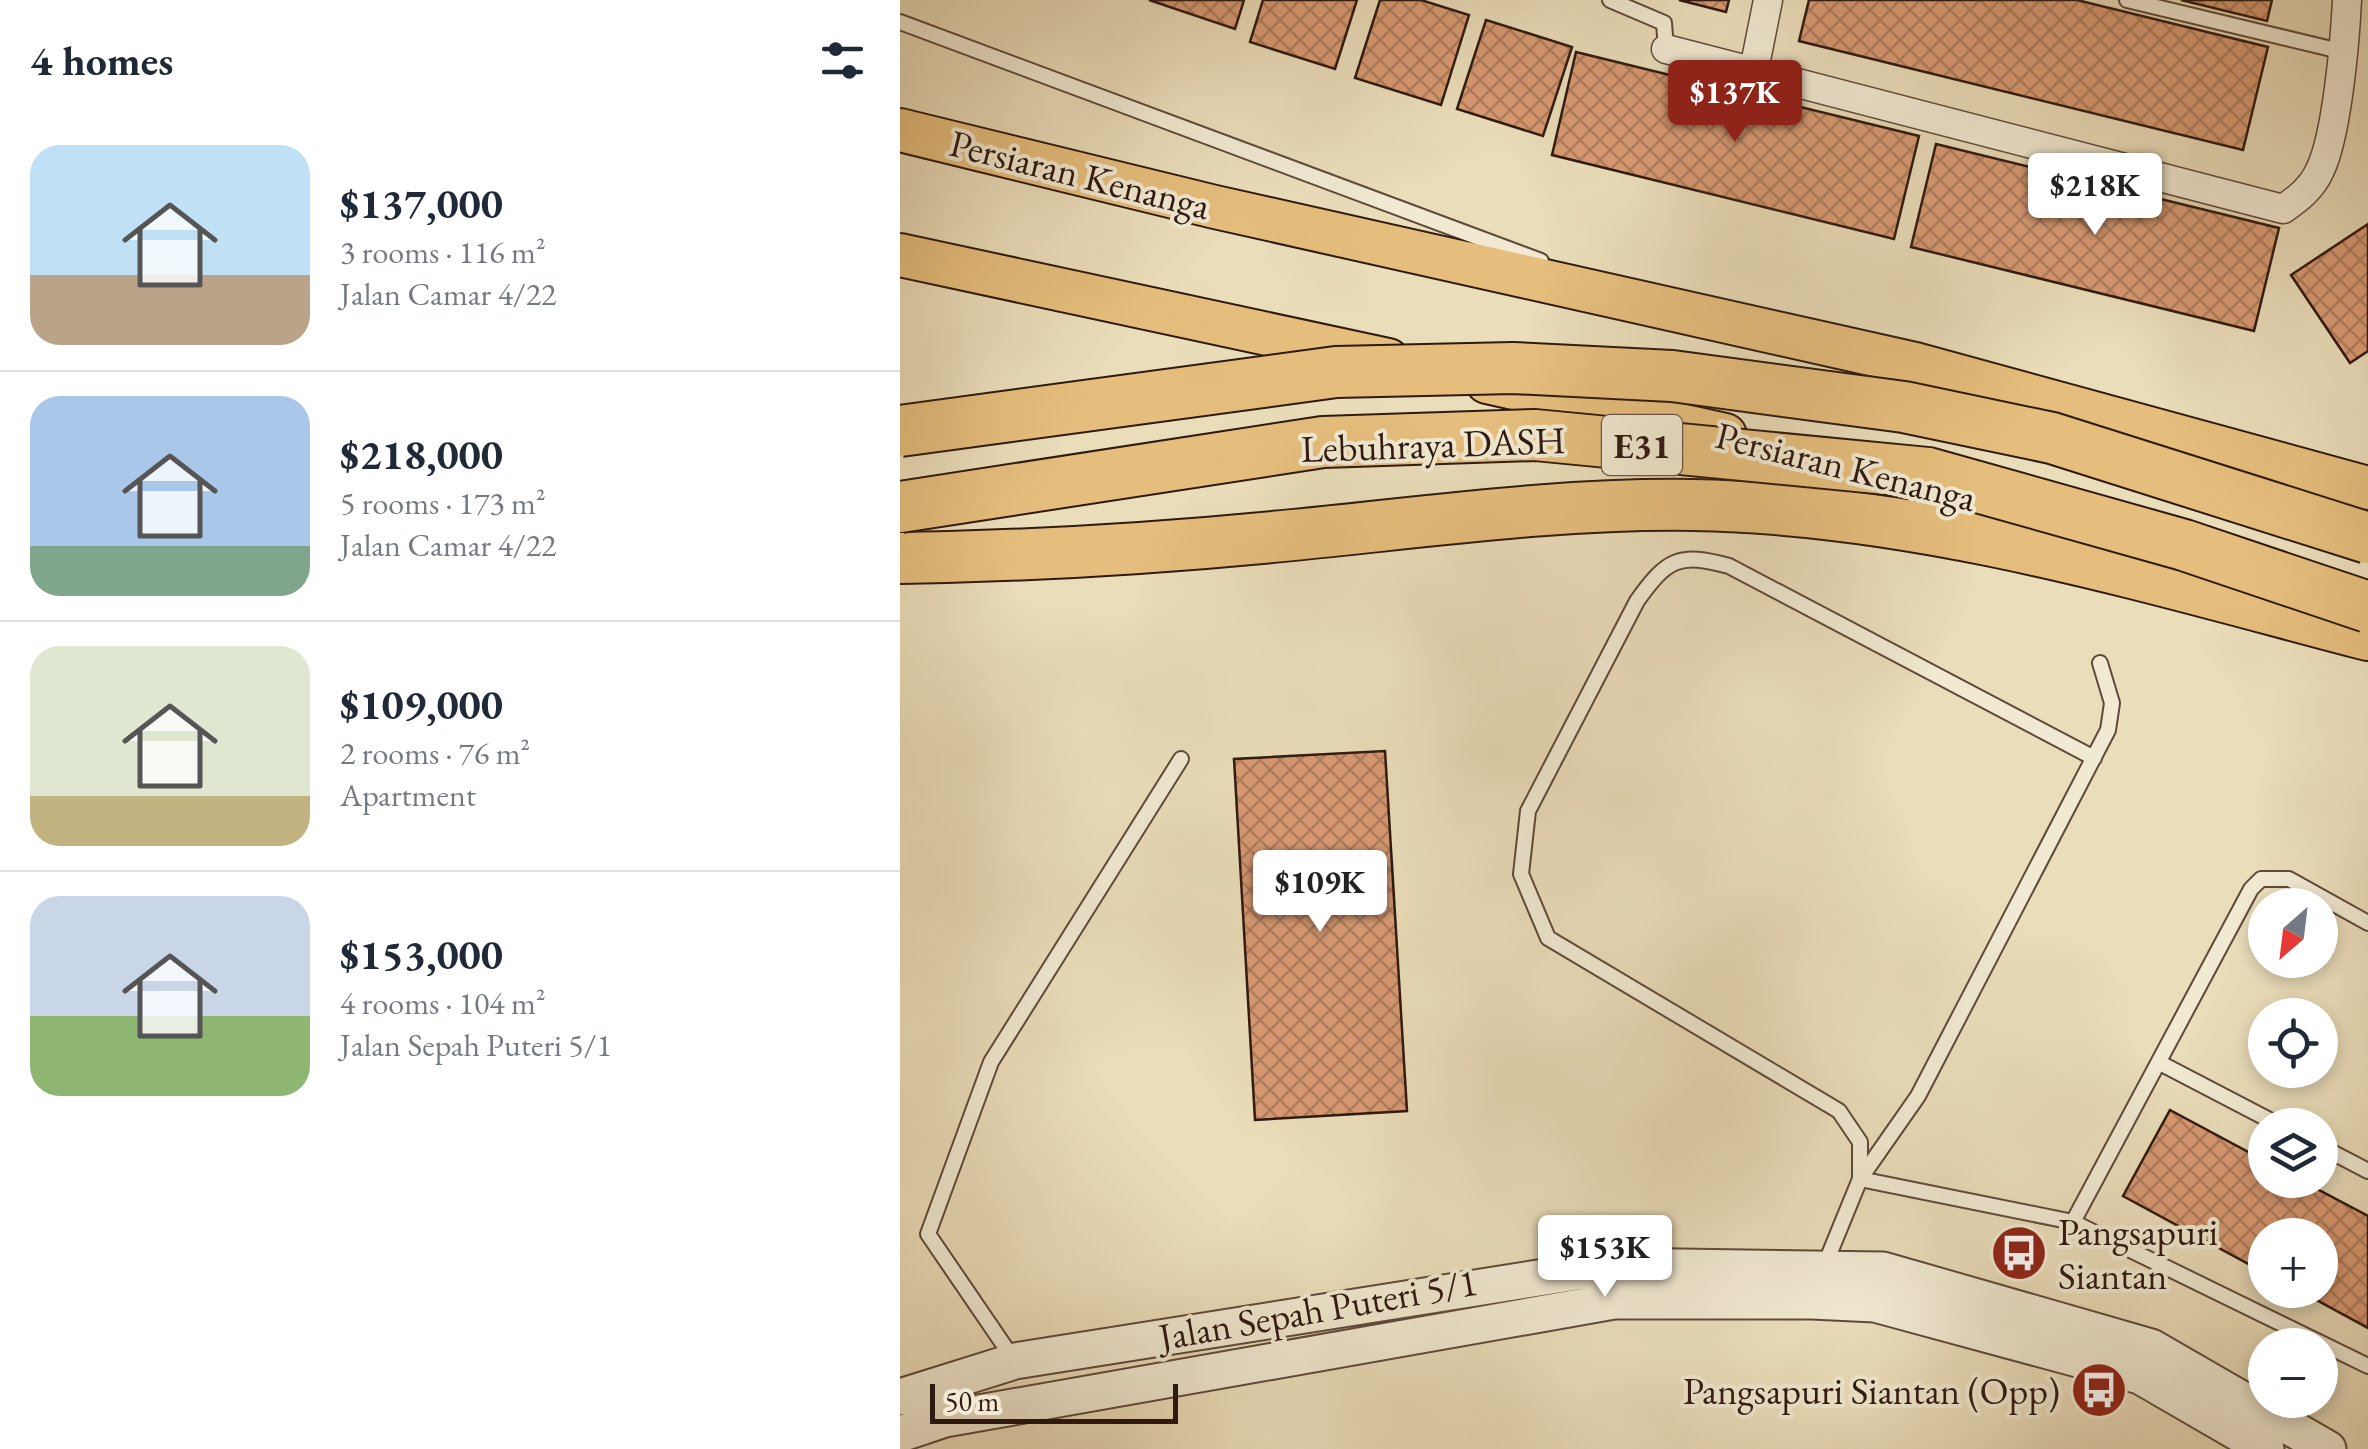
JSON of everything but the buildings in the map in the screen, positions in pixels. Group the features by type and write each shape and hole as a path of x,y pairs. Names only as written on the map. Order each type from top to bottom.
{"highway":[{"name":"Lebuhraya DASH","path":"900,431 1336,372 1513,368 1672,376 1904,407 2052,438 2368,538"},
{"name":"Lebuhraya DASH","path":"900,507 1324,442 1535,435 1928,473 2184,544 2368,607"},
{"path":"900,558 1120,550 1543,509 1696,505 1851,518 2023,545 2368,634"}],"main road":[{"name":"Persiaran Kenanga","path":"900,130 1215,207 1915,364 2368,488"},
{"name":"Persiaran Kenanga","path":"900,254 1901,475 2118,538 2368,634"}],"street":[{"path":"1754,70 1768,0"},
{"path":"1666,49 2283,210 2302,197 2321,170 2344,52 2347,0"},
{"path":"900,1397 1015,1361 1614,1266 1818,1285 1883,1270 2151,1347 2290,1439 2328,1449"},
{"name":"Jalan Sepah Puteri 5/1","path":"900,1434 946,1419 1614,1301 1818,1285 2140,1376 2266,1449"}],"lane":[{"path":"1610,0 1664,23 1666,49"},
{"path":"2127,0 2344,52"},
{"path":"900,22 1466,232 1587,279 1618,297"},
{"path":"1860,1179 1860,1142 1838,1111 1548,938 1521,874 1528,812 1637,602 1656,575 1672,562 1695,556 1729,566 2094,758"},
{"path":"1818,1285 1860,1179 1918,1096 2108,730 2112,703 2100,663"},
{"path":"1015,1361 928,1234 991,1062 1181,759"},
{"path":"2073,1222 2160,1063 2241,902 2261,879 2289,879 2368,923"},
{"path":"2160,1063 2248,1109"},
{"path":"2338,1155 2368,1171"},
{"path":"1860,1179 2073,1222 2368,1366"}],"place":[{"name":"Pangsapuri Siantan","path":"2019,1253"},
{"name":"Pangsapuri Siantan (Opp)","path":"2099,1390"}]}
